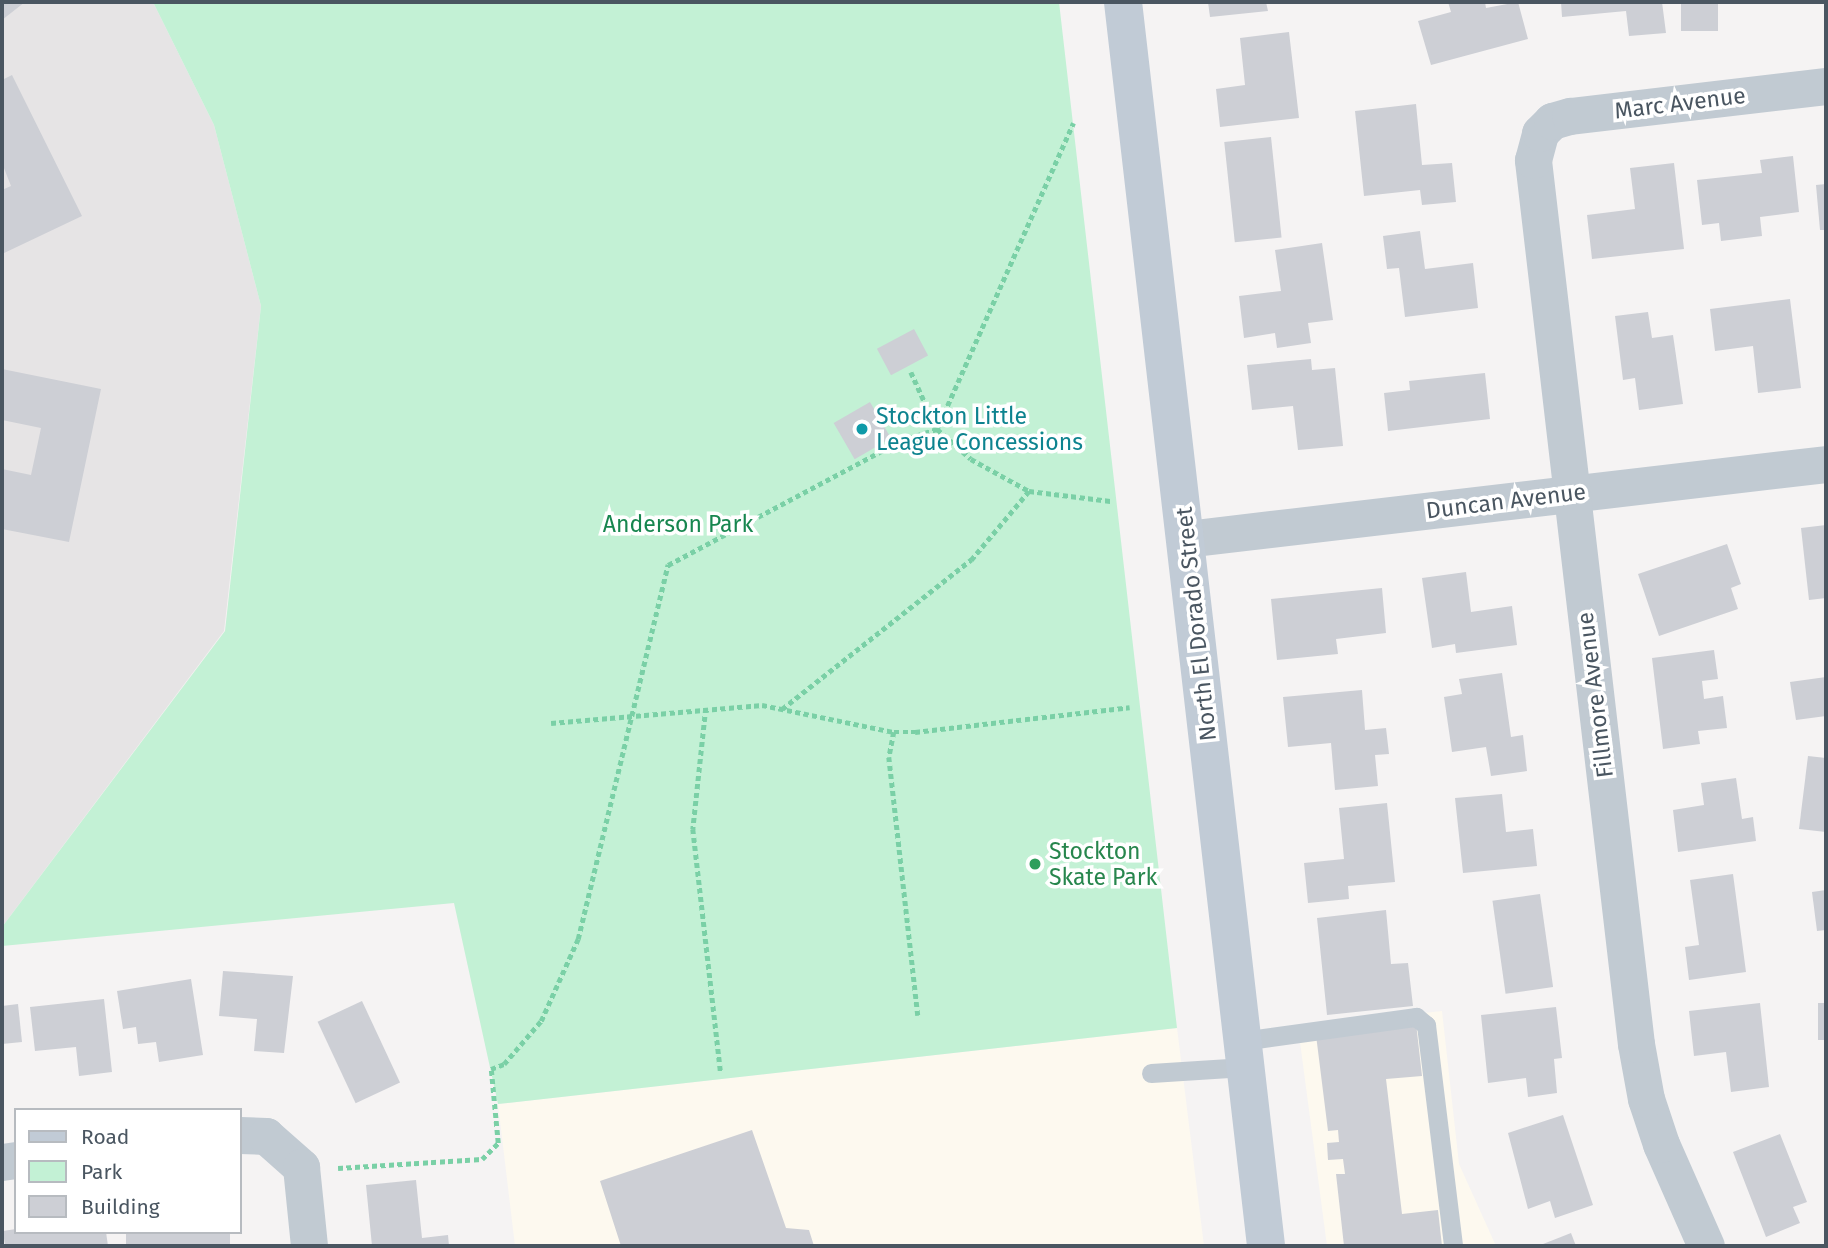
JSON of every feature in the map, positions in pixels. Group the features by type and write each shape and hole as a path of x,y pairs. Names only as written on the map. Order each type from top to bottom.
{"main road":[{"name":"North El Dorado Street","path":"1123,2 1266,1246"}],"street":[{"name":"Marc Avenue","path":"1540,133 1552,121 1570,116 1826,86"},
{"name":"Fillmore Avenue","path":"1540,133 1533,160 1638,1058 1661,1144 1706,1246"},
{"name":"Duncan Avenue","path":"1186,539 1826,464"},
{"path":"242,1135 256,1133 280,1144 301,1167 309,1246"}],"lane":[{"path":"1151,1073 1416,1017 1426,1025 1453,1246"}],"path":[{"path":"338,1168 482,1159 498,1143 491,1069 505,1064 541,1021 561,984 578,939 629,715 668,565 900,441 937,429 1073,123"},
{"path":"911,372 937,429 971,459 1029,491 1110,500"},
{"path":"781,709 971,560 1029,491"},
{"path":"551,723 762,705 894,732 1130,707"},
{"path":"706,708 693,829 721,1073"},
{"path":"894,732 889,757 918,1015"}],"shaded area":[{"path":"2,2 153,2 214,125 261,306 224,631 2,927"},
{"path":"1442,1011 1459,1164 1496,1246 1327,1246 1298,1027"},
{"path":"1177,1028 1204,1246 515,1246 498,1104"}],"green space":[{"name":"Anderson Park","path":"153,2 1059,2 1177,1028 498,1104 454,903 2,946 2,927 225,631 261,306 214,125"}],"building":[{"path":"2,2 25,2 2,20"},
{"path":"1208,2 1266,2 1268,11 1210,17"},
{"path":"1448,2 1485,2 1486,8 1518,2 1528,39 1431,65 1418,21 1451,12"},
{"path":"1561,2 1662,2 1666,33 1629,36 1626,11 1562,17"},
{"path":"1681,2 1718,2 1718,31 1681,31"},
{"path":"1289,32 1299,118 1220,127 1216,89 1245,85 1240,38"},
{"path":"12,75 82,216 2,254 2,190 11,186 2,163 2,80"},
{"path":"1416,104 1422,165 1452,163 1456,202 1422,205 1420,190 1364,196 1355,111"},
{"path":"1271,137 1282,237 1235,242 1224,142"},
{"path":"1793,156 1799,212 1760,217 1762,236 1721,241 1719,223 1702,225 1697,180 1762,173 1760,160"},
{"path":"1674,163 1684,249 1592,259 1587,215 1635,209 1630,168"},
{"path":"1826,184 1826,230 1820,230 1816,185"},
{"path":"1420,231 1425,269 1473,263 1478,308 1405,317 1399,268 1387,269 1383,236"},
{"path":"1322,243 1333,320 1308,323 1311,343 1277,348 1275,333 1244,338 1239,296 1281,291 1275,250"},
{"path":"1790,299 1801,388 1758,393 1753,346 1715,351 1710,309"},
{"path":"1648,312 1652,338 1673,335 1683,404 1639,410 1635,378 1623,380 1615,316"},
{"path":"914,329 928,355 891,375 877,349"},
{"path":"1311,359 1312,370 1335,368 1343,446 1298,450 1293,406 1252,410 1247,365"},
{"path":"2,369 101,389 69,542 2,529 2,469 31,475 41,428 2,420"},
{"path":"1485,373 1490,419 1388,431 1384,393 1410,390 1409,381"},
{"name":"Stockton Little League Concessions","path":"870,402 891,438 855,459 834,423"},
{"path":"1826,525 1826,598 1809,600 1801,528"},
{"path":"1727,544 1741,584 1731,588 1738,609 1659,636 1638,574"},
{"path":"1466,572 1471,612 1512,606 1517,645 1456,653 1455,644 1432,648 1422,578"},
{"path":"1382,588 1386,633 1336,639 1338,654 1277,660 1271,599"},
{"path":"1714,650 1718,679 1702,681 1704,699 1723,696 1727,728 1698,731 1700,744 1663,749 1652,658"},
{"path":"1502,673 1511,737 1523,735 1527,771 1491,776 1486,747 1452,752 1444,697 1462,694 1459,679"},
{"path":"1826,677 1826,716 1796,720 1790,682"},
{"path":"1362,690 1365,730 1386,728 1389,754 1375,755 1378,786 1335,790 1331,743 1288,747 1283,697"},
{"path":"1808,756 1826,758 1826,832 1799,829"},
{"path":"1736,778 1742,819 1753,817 1756,841 1678,852 1673,810 1704,805 1701,783"},
{"path":"1502,794 1506,832 1533,829 1537,866 1463,873 1455,798"},
{"path":"1387,803 1395,882 1348,886 1349,899 1308,903 1304,863 1344,859 1339,808"},
{"path":"1733,874 1746,972 1689,980 1685,947 1699,945 1690,880"},
{"path":"1826,890 1826,930 1817,931 1812,892"},
{"path":"1540,894 1553,987 1506,994 1492,901"},
{"path":"1386,910 1391,964 1408,963 1413,1006 1327,1015 1317,918"},
{"path":"223,971 293,976 284,1053 254,1051 257,1019 219,1016"},
{"path":"191,979 203,1055 159,1062 156,1042 138,1044 136,1027 123,1029 117,991"},
{"path":"104,999 112,1072 79,1076 76,1047 35,1051 30,1007"},
{"path":"362,1001 400,1083 356,1103 318,1022"},
{"path":"1760,1003 1769,1087 1731,1092 1726,1052 1694,1056 1689,1011"},
{"path":"1818,1003 1826,1003 1826,1040 1818,1040"},
{"path":"18,1004 22,1042 2,1044 2,1006"},
{"path":"1556,1007 1562,1058 1554,1059 1557,1093 1528,1097 1526,1078 1488,1083 1481,1015"},
{"path":"1416,1023 1422,1076 1386,1079 1402,1214 1438,1210 1442,1246 1344,1246 1336,1174 1345,1174 1343,1159 1328,1160 1327,1143 1339,1142 1338,1130 1328,1131 1316,1035"},
{"path":"1563,1115 1593,1205 1555,1218 1550,1201 1528,1209 1508,1133"},
{"path":"752,1130 786,1228 809,1230 814,1246 621,1246 600,1181"},
{"path":"1780,1134 1807,1202 1793,1207 1800,1223 1766,1237 1733,1152"},
{"path":"416,1180 422,1238 448,1235 449,1246 372,1246 366,1185"},
{"path":"14,1229 14,1234 106,1234 108,1246 5,1246 3,1231"},
{"path":"1571,1233 1576,1246 1538,1246"},
{"path":"126,1234 230,1234 230,1246 126,1246"}],"place":[{"name":"Stockton Little League Concessions","path":"862,429"},
{"name":"Stockton Skate Park","path":"1035,864"}]}
